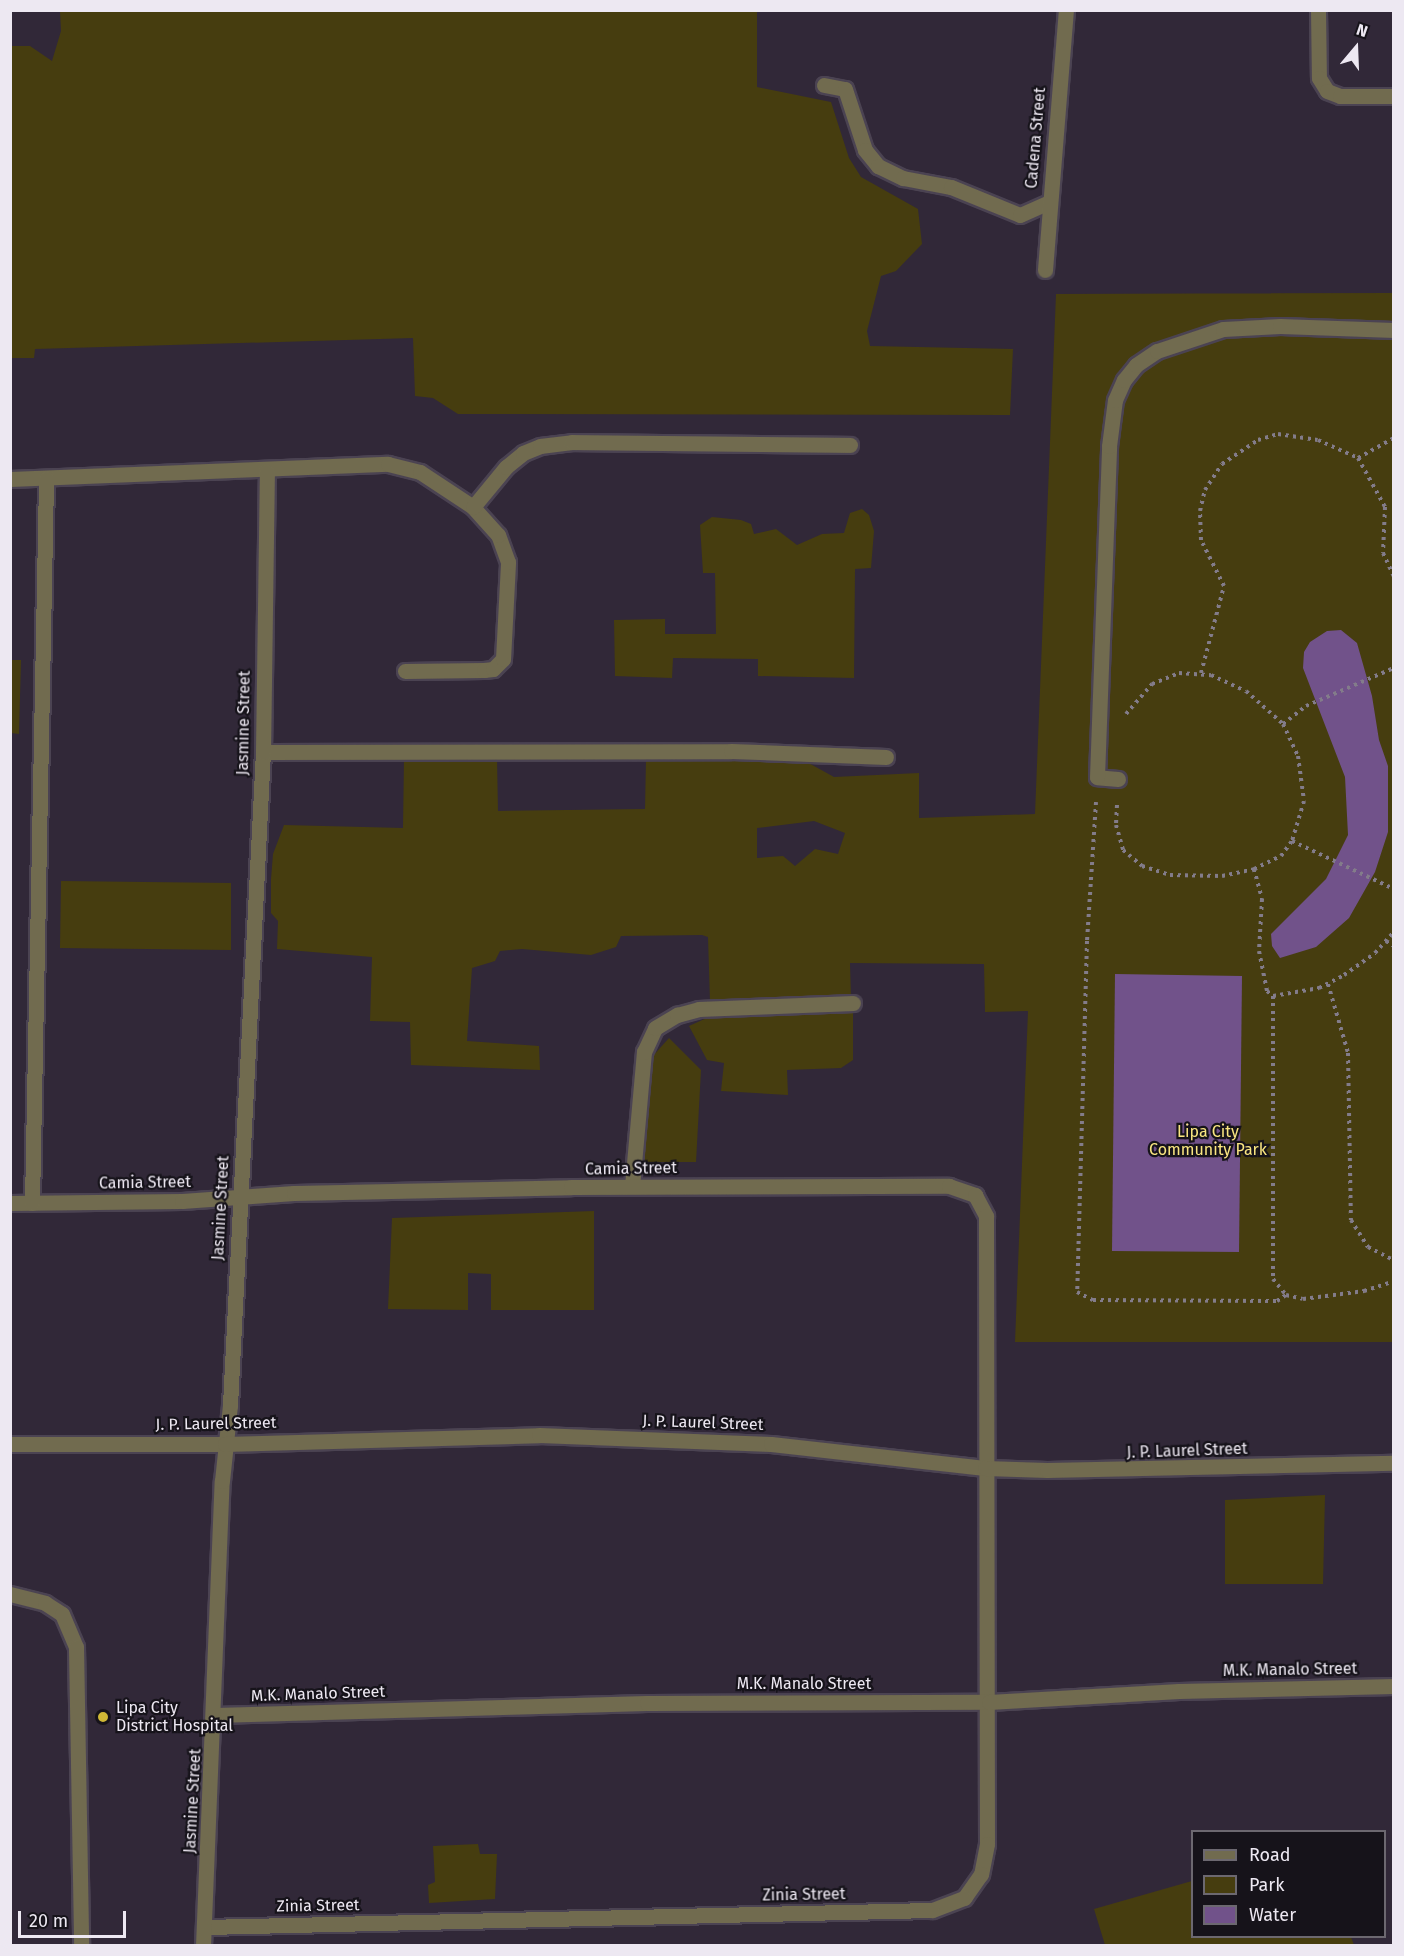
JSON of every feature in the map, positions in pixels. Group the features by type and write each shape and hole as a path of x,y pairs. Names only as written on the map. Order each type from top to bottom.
{"street":[{"name":"Cadena Street","path":"1045,270 1065,10"},
{"path":"1318,10 1319,78 1327,91 1341,96 1394,96"},
{"path":"824,85 845,89 865,150 878,166 903,178 960,190 1020,215 1049,202"},
{"path":"1118,779 1097,777 1109,446 1115,400 1124,380 1136,365 1157,351 1223,329 1280,326 1394,330"},
{"path":"473,507 506,467 523,453 540,446 572,442 850,446"},
{"path":"10,479 267,472 388,464 420,472 473,507 498,535 508,562 503,659 493,669 405,671"},
{"name":"Jasmine Street","path":"203,1946 215,1715 225,1444 262,752 267,472"},
{"path":"32,1203 46,478"},
{"path":"262,752 731,751 886,757"},
{"path":"632,1186 644,1052 654,1028 677,1014 699,1010 853,1004"},
{"name":"Camia Street","path":"10,1203 632,1186 949,1186 975,1195 986,1216 985,1468"},
{"name":"J. P. Laurel Street","path":"10,1444 225,1444 488,1436 592,1436 771,1444 985,1468 1098,1471 1394,1463"},
{"name":"Zinia Street","path":"204,1927 945,1908 970,1892 981,1874 987,1854 985,1468"},
{"path":"10,1594 45,1603 62,1614 76,1647 81,1946"},
{"name":"M.K. Manalo Street","path":"215,1715 647,1703 988,1702 1179,1691 1394,1686"}],"path":[{"path":"1202,673 1224,586 1201,540 1200,511 1209,482 1239,450 1278,434 1318,440 1358,458 1385,507 1383,553 1394,577"},
{"path":"1358,458 1394,438"},
{"path":"1283,724 1305,706 1394,668"},
{"path":"1118,779 1116,825 1118,838 1130,858 1170,875 1222,876 1254,869 1281,856 1292,841 1302,813 1303,789 1298,756 1283,724 1246,691 1202,673 1179,673 1161,678 1137,698 1123,723"},
{"path":"1097,777 1087,941 1077,1292 1093,1300 1276,1301 1286,1295"},
{"path":"1292,841 1394,889"},
{"path":"1254,869 1262,899 1259,951 1268,991 1273,996 1271,1271 1275,1284 1286,1295 1303,1299 1354,1293 1394,1281"},
{"path":"1273,996 1328,984 1356,969 1394,932"},
{"path":"1386,941 1394,946"},
{"path":"1328,984 1348,1053 1352,1220 1368,1247 1394,1260"}],"green space":[{"path":"60,11 757,11 757,87 831,102 849,158 861,177 918,209 922,244 896,271 881,276 867,331 870,346 1013,349 1010,415 458,414 433,398 415,396 413,338 35,349 34,358 11,358 11,46 30,46 52,61 61,31"},
{"name":"Lipa City Community Park","path":"1393,293 1393,1342 1015,1342 1028,1011 985,1012 984,964 850,963 851,998 710,1002 708,937 702,935 621,936 616,947 591,955 522,949 500,951 495,961 472,968 467,1041 539,1046 540,1070 411,1065 410,1022 370,1021 372,957 277,949 278,921 271,913 271,879 273,854 284,825 403,828 404,758 497,758 498,811 645,809 646,759 707,758 805,761 834,777 919,773 919,818 1035,814 1056,294","holes":["814,821 845,833 838,854 815,849 795,866 783,856 757,858 757,828"]},
{"path":"862,509 869,515 874,531 871,568 855,569 854,678 758,676 758,659 673,658 672,678 615,676 614,620 665,619 665,634 716,634 715,573 703,573 700,525 712,517 741,520 751,524 754,534 776,529 797,545 822,534 844,533 850,513"},
{"path":"11,660 21,660 19,734 11,733"},
{"path":"61,881 231,883 231,950 60,948"},
{"path":"853,1008 853,1060 841,1068 787,1070 788,1095 721,1091 724,1063 707,1060 689,1026 709,1017 739,1012"},
{"path":"669,1038 701,1070 696,1162 643,1162 652,1057"},
{"path":"594,1211 594,1310 491,1310 491,1274 468,1273 468,1310 388,1309 392,1218"},
{"path":"1325,1495 1323,1584 1225,1584 1225,1500"},
{"path":"478,1844 480,1854 497,1854 495,1899 429,1903 428,1885 435,1882 433,1846"},
{"path":"1191,1881 1191,1938 1351,1938 1354,1945 1105,1945 1094,1909"}],"water":[{"path":"1341,630 1357,643 1372,696 1379,740 1388,766 1388,832 1375,872 1349,918 1316,947 1280,958 1272,946 1271,934 1326,879 1348,835 1345,777 1303,668 1304,652 1310,642 1327,631"},
{"path":"1115,974 1242,976 1239,1252 1112,1251"}],"place":[{"name":"Lipa City District Hospital","path":"103,1717"}]}
